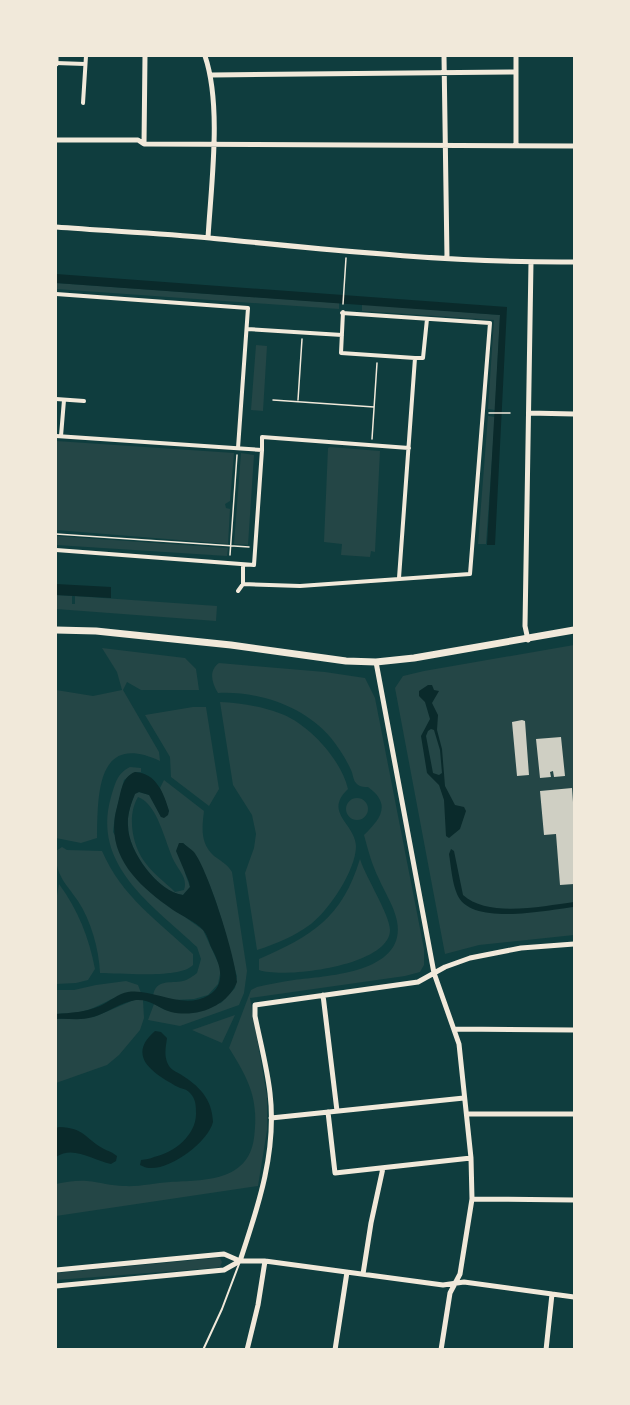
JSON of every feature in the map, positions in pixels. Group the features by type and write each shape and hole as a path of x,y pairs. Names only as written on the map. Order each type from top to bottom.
{"main road":[{"path":"56,630 135,635 231,645 346,661 376,662 528,640 574,630"}],"street":[{"path":"56,56 56,63 85,64"},
{"path":"83,103 86,56"},
{"path":"144,144 146,56"},
{"path":"205,56 212,75 214,145 207,238"},
{"path":"444,56 447,258"},
{"path":"516,56 516,145"},
{"path":"212,75 516,72"},
{"path":"56,140 138,140 144,144 214,145 574,146"},
{"path":"56,227 207,238 346,252 531,262 574,262"},
{"path":"528,640 525,626 531,262"},
{"path":"56,294 248,308 238,448"},
{"path":"243,584 300,586 470,574 489,323 343,312 340,353 423,358 427,319"},
{"path":"247,329 342,335"},
{"path":"399,578 415,358"},
{"path":"56,399 84,401"},
{"path":"64,400 58,436 262,450"},
{"path":"529,413 574,414"},
{"path":"56,550 254,565 262,436 409,448"},
{"path":"238,591 243,584 243,565"},
{"path":"376,662 434,974 459,1044 467,1114 472,1199 460,1274 450,1293 441,1350"},
{"path":"56,1286 224,1270 240,1261 263,1188 270,1137 270,1095 254,1006 418,982 449,965 494,952 574,944"},
{"path":"323,995 337,1111"},
{"path":"454,1029 574,1030"},
{"path":"271,1118 464,1098"},
{"path":"328,1112 335,1173 471,1158"},
{"path":"467,1114 574,1114"},
{"path":"363,1274 383,1168"},
{"path":"472,1199 574,1200"},
{"path":"56,1270 224,1254 240,1261 265,1261 443,1285 464,1282 574,1297"},
{"path":"247,1350 258,1305 265,1261"},
{"path":"335,1350 347,1272"},
{"path":"546,1350 552,1294"}],"lane":[{"path":"203,1350 222,1309 240,1261"}],"path":[{"path":"343,312 346,258"},
{"path":"298,401 302,333"},
{"path":"372,445 378,356"},
{"path":"273,400 374,406"},
{"path":"484,412 510,413"},
{"path":"230,564 238,448"},
{"path":"56,534 256,547"}],"shaded area":[{"path":"56,274 507,307 495,545 487,545 500,315 56,283"},
{"path":"56,283 339,303 339,309 56,289"},
{"path":"362,304 500,315 495,410 488,409 494,320 362,311"},
{"path":"256,345 267,346 263,411 251,410"},
{"path":"488,416 495,417 486,544 478,544"},
{"path":"56,441 234,453 230,501 225,504 226,508 230,509 228,544 56,530"},
{"path":"328,448 380,451 375,552 371,551 370,557 341,555 342,544 324,542"},
{"path":"241,453 254,455 248,545 234,544"},
{"path":"56,536 228,548 227,556 56,545"},
{"path":"56,584 111,587 111,598 56,595"},
{"path":"56,595 72,596 72,604 75,604 75,596 217,606 216,621 56,609"},
{"path":"574,645 574,935 479,945 445,954 395,688 403,676"},
{"path":"102,648 185,658 196,669 199,690 141,690 127,682 123,690 159,752 160,761 139,754 123,754 112,761 100,787 97,838 81,843 56,838 56,690 93,696 122,690 117,672"},
{"path":"219,663 325,672 365,678 375,698 424,949 424,965 420,972 405,976 250,998 267,1096 267,1130 258,1186 56,1216 56,1184 83,1181 130,1186 210,1179 234,1171 250,1152 254,1138 255,1112 251,1090 229,1048 251,990 271,984 362,969 390,952 397,938 396,915 374,868 364,835 381,812 380,800 368,787 356,783 337,746 308,717 265,698 218,693 212,673"},
{"path":"432,685 434,690 439,691 432,703 438,715 437,730 442,749 445,786 455,805 464,807 466,811 460,829 449,838 446,836 444,800 439,785 427,773 421,736 430,719 425,702 419,696 419,691","holes":["434,730 440,750 442,773 439,775 433,773 426,736 428,731"]},
{"path":"220,702 264,708 301,725 331,754 348,789 341,797 339,805 339,812 351,831 356,846 347,878 326,909 311,924 285,939 257,950 245,873 254,848 256,834 252,815 233,785"},
{"path":"206,707 219,789 209,806 171,777 170,757 145,715"},
{"path":"130,767 141,768 141,772 135,772 124,780 113,832 150,892 203,930 221,969 218,984 208,995 194,999 175,1000 153,996 160,984 185,980 197,973 201,959 197,947 130,882 118,864 110,844 107,822 111,797 119,776"},
{"path":"135,772 154,780 165,797 169,811 164,818 161,817 149,795 139,792 135,794 128,822 133,847 146,869 155,878 173,892 183,895 190,887 176,851 179,843 183,843 194,852 220,915 232,954 237,982 226,998 210,1009 200,1012 171,1012 150,1002 136,1000 88,1018 56,1019 56,1014 94,1008 125,993 148,993 189,1001 209,995 218,985 219,966 204,932 197,924 173,910 147,890 127,867 120,854 115,839 114,824 117,807 124,782 130,774"},
{"path":"164,780 204,811 203,829 206,846 232,872 247,971 244,993 239,1005 180,1026 148,1020 154,1004 165,1010 221,1003 235,988 237,976 217,904 193,853 183,843 185,873 190,887 183,895 173,892 155,878 146,869 133,847 128,822 135,793 150,795 161,817 169,811 160,788","holes":["138,797 145,801 156,816 174,861 184,878 184,890 175,892 151,870 136,846 132,829 133,812"]},
{"path":"357,798 365,801 368,809 365,817 357,820 349,817 346,809 349,801"},
{"path":"62,847 67,850 102,851 110,867 130,895 193,954 193,965 176,972 163,974 100,973 96,945 90,926 83,909 62,878 57,866 56,851"},
{"path":"451,849 454,851 463,895 474,902 487,906 516,909 574,902 574,907 510,914 477,910 465,904 457,894 449,854"},
{"path":"360,859 389,923 390,930 385,942 373,953 334,967 290,973 259,970 259,959 310,933 334,911 353,879"},
{"path":"59,884 82,924 95,969 88,980 76,983 56,984 56,901"},
{"path":"126,981 138,985 141,993 126,993 81,1012 56,1014 56,990 74,990"},
{"path":"134,1000 143,1000 144,1018 140,1030 119,1055 107,1065 56,1083 56,1019 94,1017"},
{"path":"235,1015 222,1043 192,1030"},
{"path":"155,1031 161,1032 167,1038 166,1056 169,1066 193,1083 207,1099 213,1122 204,1138 178,1160 149,1168 140,1165 141,1160 169,1152 182,1142 192,1129 196,1114 195,1100 192,1095 160,1076 143,1057 146,1040"},
{"path":"56,1128 74,1129 117,1156 116,1161 111,1164 83,1154 69,1152 56,1157"},
{"path":"220,1258 222,1262 220,1267 215,1268 56,1280 56,1273"}],"building":[{"path":"525,721 529,775 517,776 512,722"},
{"path":"561,737 565,776 554,777 553,771 550,772 551,777 540,778 536,739"},
{"path":"572,788 574,884 560,885 556,834 544,835 540,791"}]}
